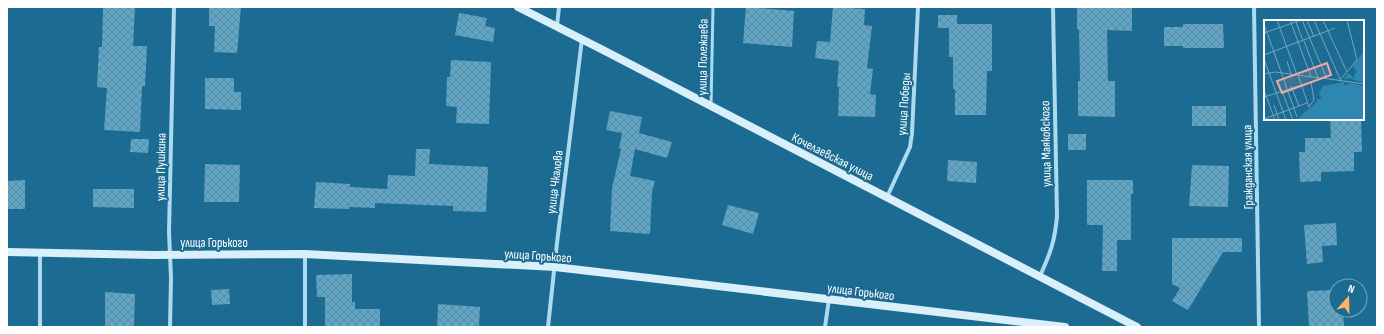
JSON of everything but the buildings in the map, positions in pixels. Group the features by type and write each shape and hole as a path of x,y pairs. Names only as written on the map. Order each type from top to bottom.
{"main road":[{"name":"Кочелаевская улица","path":"518,7 1136,327"},
{"name":"улица Горького","path":"7,252 305,254 555,267 829,299 1014,324 1065,327"}],"street":[{"name":"улица Пушкина","path":"170,327 171,278 169,254 174,7"},
{"path":"557,26 559,7"},
{"name":"улица Победы","path":"887,198 907,154 912,133 918,7"},
{"name":"улица Маяковского","path":"1040,277 1051,252 1057,216 1053,7"},
{"name":"Гражданская улица","path":"1254,7 1259,327"},
{"name":"улица Чкалова","path":"548,327 582,39"},
{"path":"40,252 40,327"},
{"path":"305,254 305,327"},
{"path":"825,327 829,299"}],"lane":[{"name":"улица Полежаева","path":"710,107 713,7"}]}
